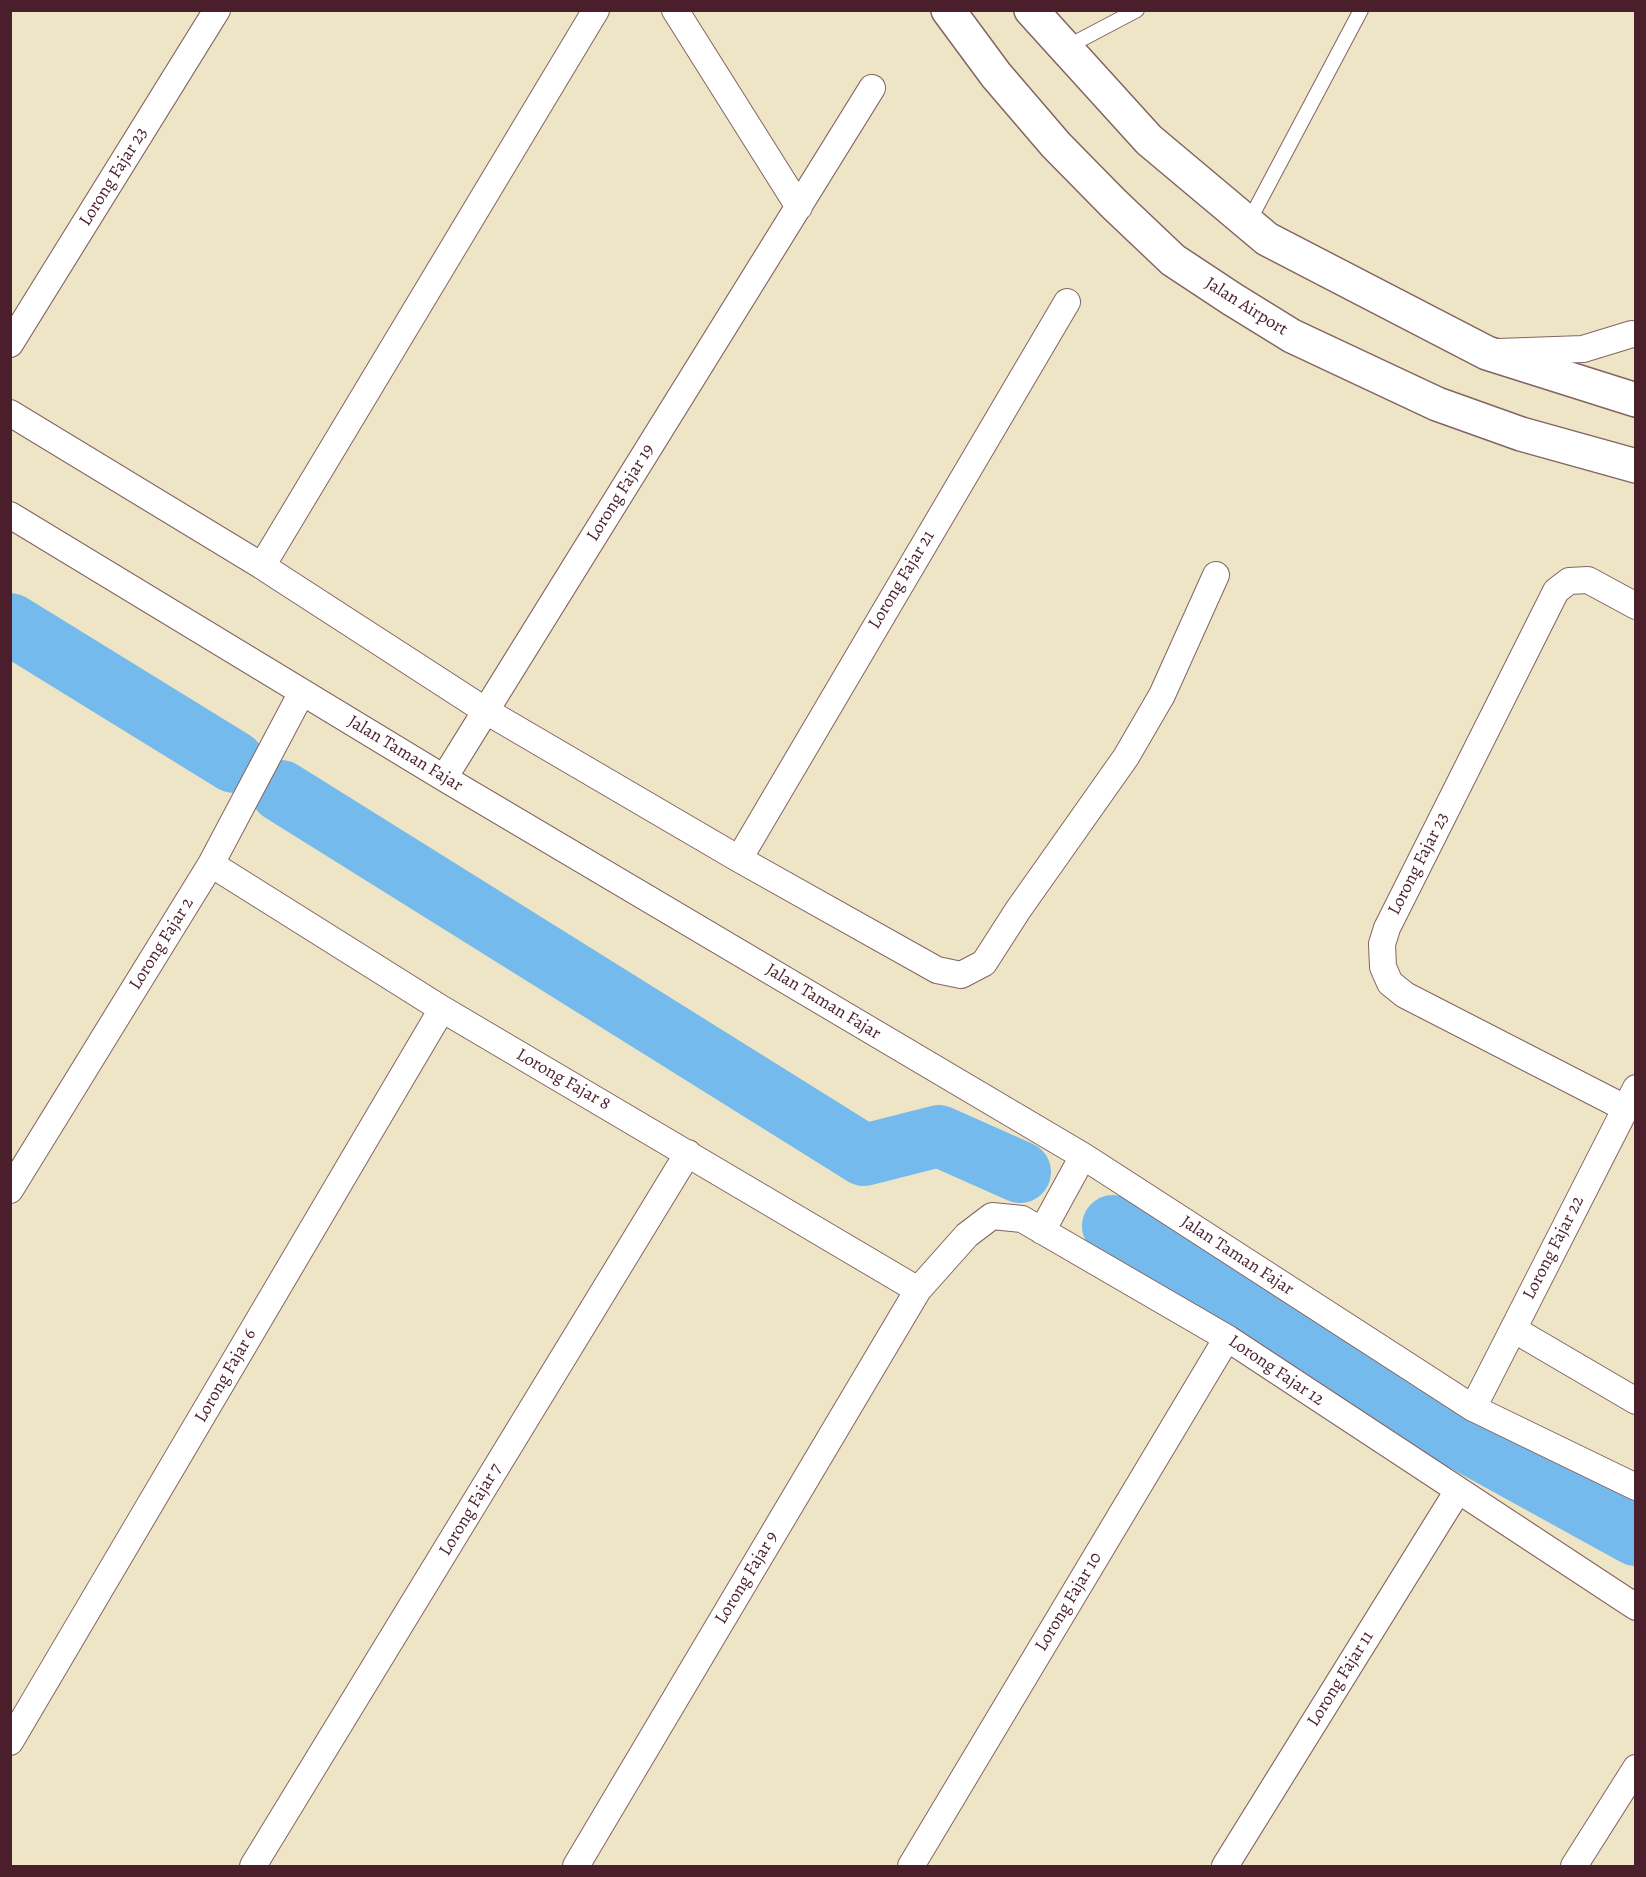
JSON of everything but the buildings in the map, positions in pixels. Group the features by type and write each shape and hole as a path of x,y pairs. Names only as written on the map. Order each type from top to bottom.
{"main road":[{"name":"Jalan Airport","path":"948,10 1003,83 1056,145 1173,260 1232,300 1292,336 1437,404 1521,434 1635,466"},
{"path":"1031,10 1149,140 1267,239 1487,353 1635,400"}],"street":[{"name":"Lorong Fajar 23","path":"10,344 217,10"},
{"path":"262,566 596,10"},
{"path":"675,10 798,207"},
{"name":"Lorong Fajar 19","path":"444,778 872,88"},
{"name":"Lorong Fajar 21","path":"739,859 1067,302"},
{"path":"1487,353 1583,349 1634,334"},
{"path":"10,413 262,566 486,711 739,859 937,970 961,975 984,963 1045,871 1126,757 1162,694 1216,575"},
{"name":"Jalan Taman Fajar","path":"10,515 444,778 1083,1156 1473,1408 1635,1487"},
{"name":"Lorong Fajar 23","path":"1630,1098 1405,995 1390,983 1383,967 1382,944 1387,928 1556,591 1569,581 1588,580 1635,606"},
{"name":"Lorong Fajar 2","path":"10,1190 212,864 302,692"},
{"name":"Lorong Fajar 8","path":"212,864 442,1009 918,1290"},
{"name":"Lorong Fajar 6","path":"10,1743 442,1009"},
{"name":"Lorong Fajar 22","path":"1473,1408 1630,1098"},
{"name":"Lorong Fajar 7","path":"253,1866 688,1153"},
{"path":"1042,1231 1083,1156"},
{"name":"Lorong Fajar 12","path":"918,1290 967,1235 992,1216 1022,1220 1227,1338 1457,1492 1635,1607"},
{"name":"Lorong Fajar 9","path":"576,1866 918,1290"},
{"path":"1513,1329 1635,1401"},
{"name":"Lorong Fajar 10","path":"911,1866 1227,1338"},
{"name":"Lorong Fajar 11","path":"1225,1866 1457,1492"},
{"path":"1574,1866 1635,1768"}],"lane":[{"path":"1065,48 1137,10"},
{"path":"1248,223 1361,10"}],"waterway":[{"path":"10,624 234,762"},
{"path":"281,791 864,1155 939,1136 1020,1172"},
{"path":"1113,1226 1460,1438 1636,1535"}]}
